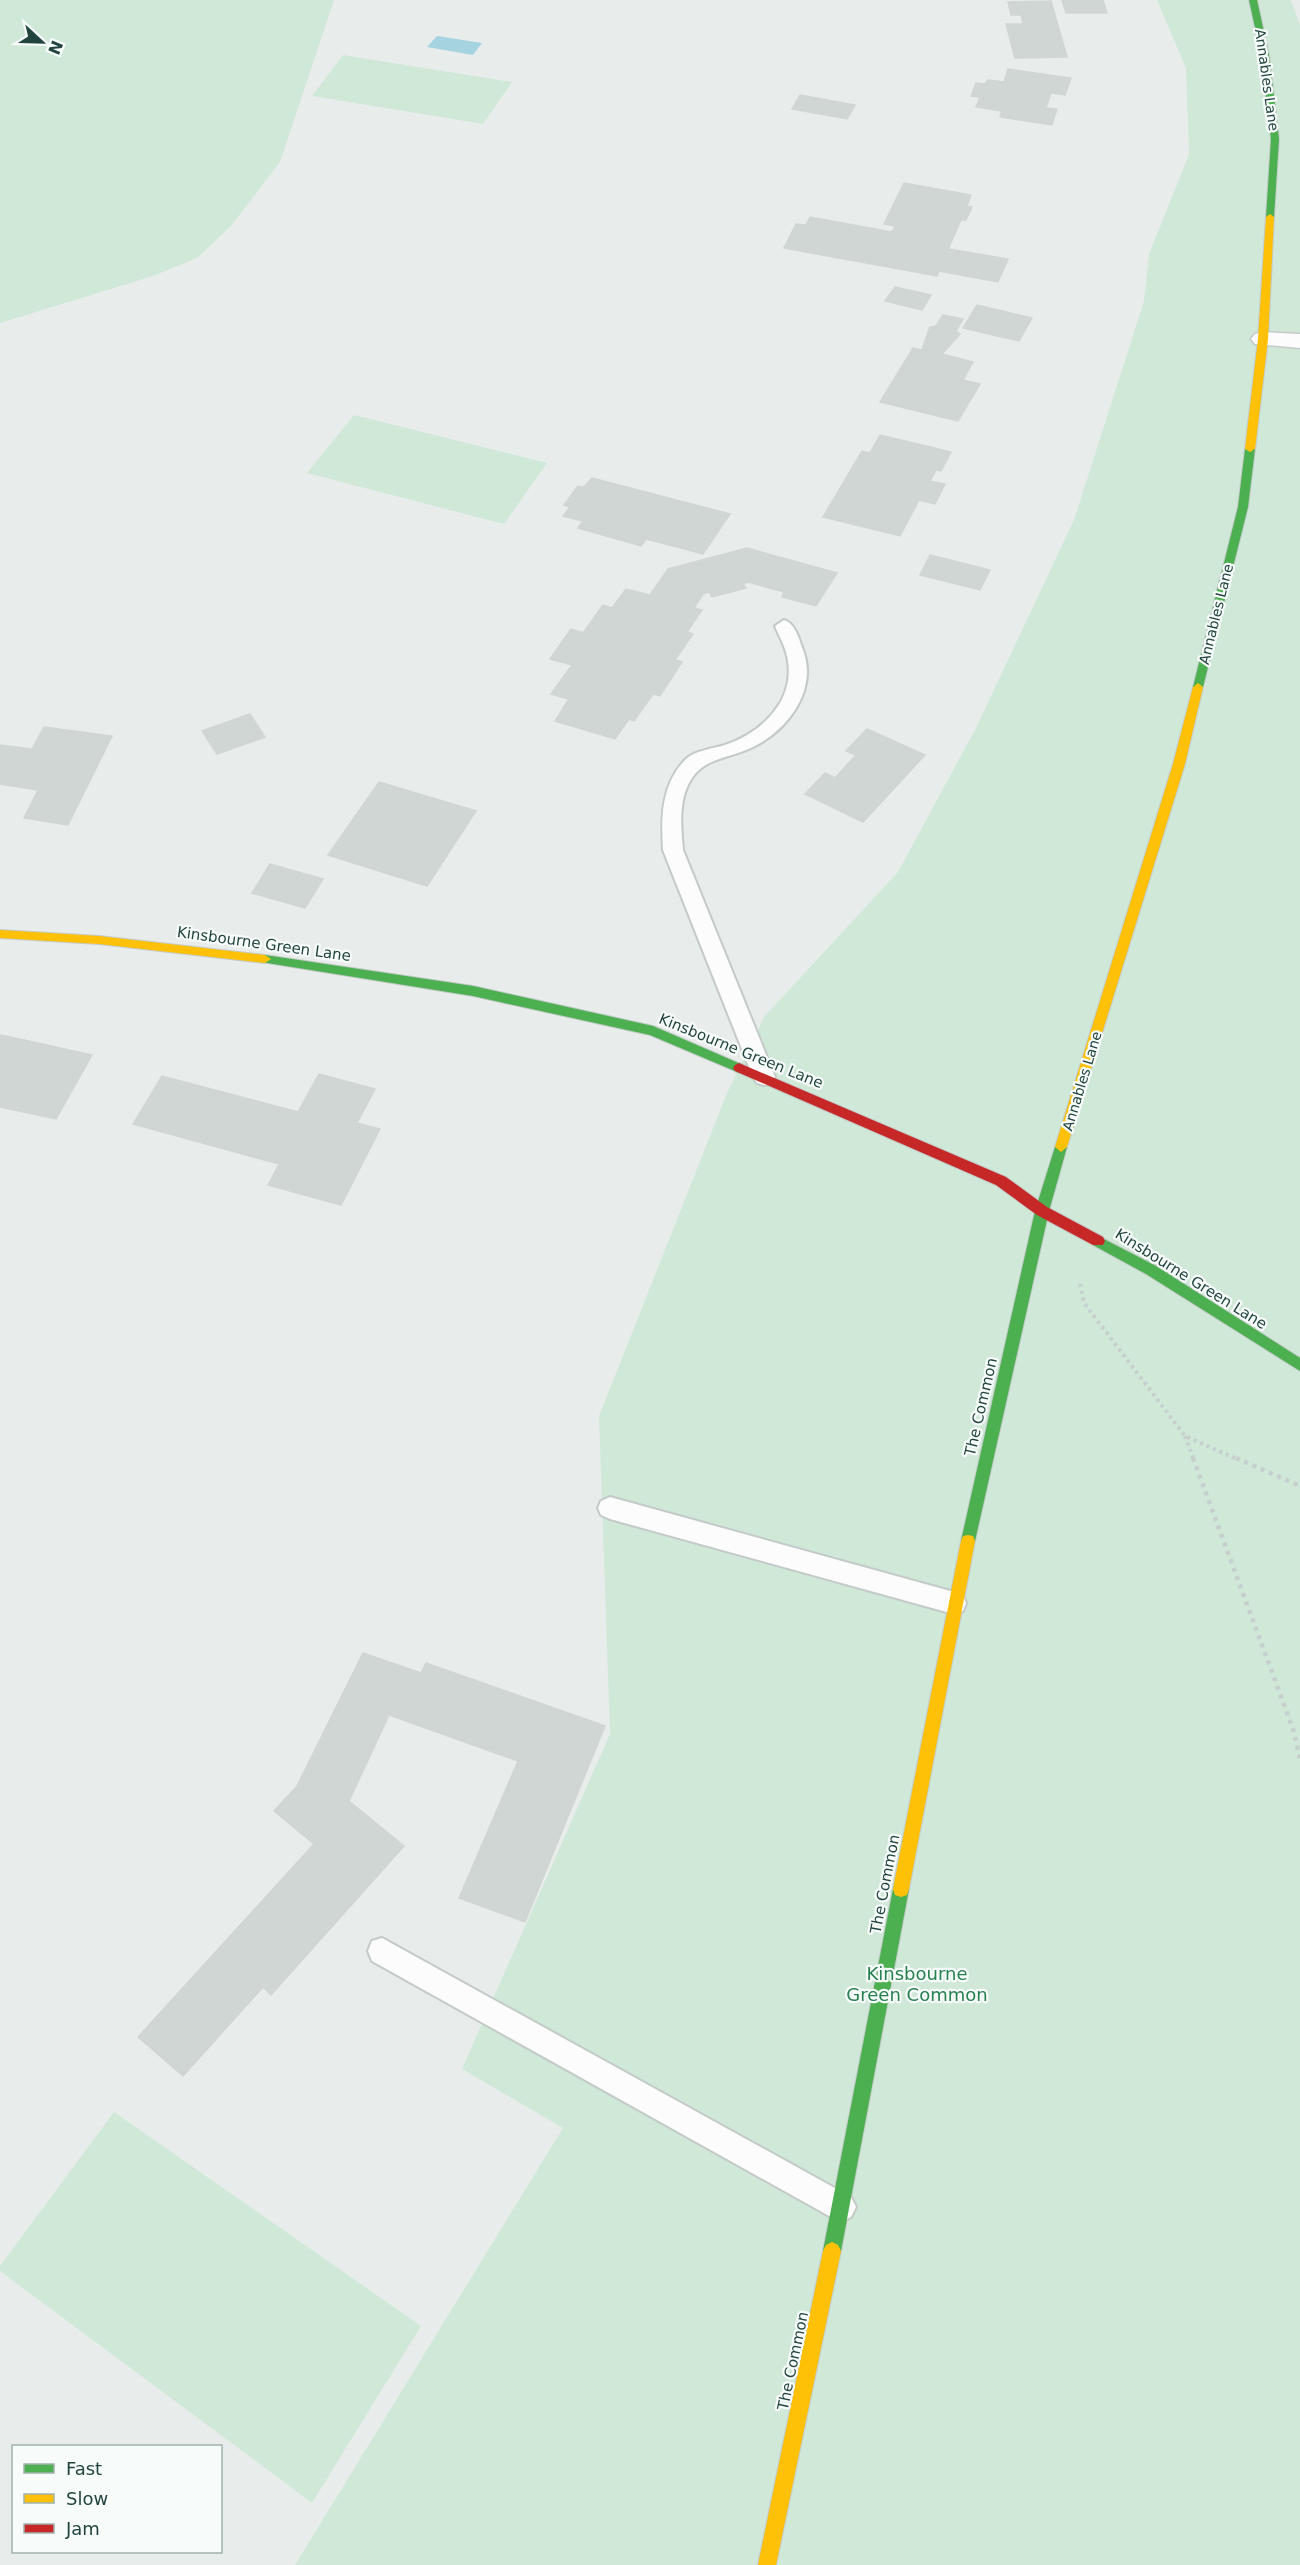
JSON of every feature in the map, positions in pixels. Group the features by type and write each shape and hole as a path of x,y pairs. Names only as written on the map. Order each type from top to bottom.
{"street":[{"name":"Annables Lane","path":"1042,1211 1182,753 1243,507 1263,339 1275,138 1267,64 1253,0"},
{"path":"1263,339 1300,341"},
{"name":"Kinsbourne Green Lane","path":"0,934 99,940 278,960 473,991 653,1031 1001,1181 1042,1211 1151,1270 1300,1365"},
{"name":"The Common","path":"767,2565 841,2207 954,1603 1042,1211"}],"lane":[{"path":"764,1077 673,850 670,818 674,797 686,773 696,761 751,742 775,725 790,707 797,682 796,657 784,626"},
{"path":"610,1509 954,1603"},
{"path":"382,1951 841,2207"}],"path":[{"path":"1079,1281 1084,1303 1185,1436 1293,1729 1300,1759"},
{"path":"1185,1436 1300,1486"}],"green space":[{"path":"0,0 334,0 280,162 231,226 197,258 153,276 0,323"},
{"name":"Kinsbourne Green Common","path":"1157,0 1291,0 1300,25 1300,2565 295,2565 563,2128 462,2069 610,1734 599,1416 728,1091 764,1017 898,872 976,728 1074,520 1144,301 1149,254 1189,155 1186,68"},
{"path":"343,55 512,82 483,124 312,96"},
{"path":"354,415 547,463 504,524 307,473"},
{"path":"114,2112 421,2326 312,2503 0,2271 0,2266"}],"water":[{"path":"437,36 482,43 473,55 427,47"}],"building":[{"path":"1062,0 1103,0 1107,13 1066,13"},
{"path":"1051,1 1067,57 1015,58 1006,24 1023,24 1021,15 1011,15 1008,2"},
{"path":"1008,69 1071,78 1065,95 1051,93 1046,108 1057,109 1052,125 1000,117 1002,111 976,107 980,97 971,96 976,83 985,84 988,80 1004,82"},
{"path":"800,95 855,105 847,119 792,109"},
{"path":"904,183 971,195 967,206 972,207 966,220 961,220 948,249 1008,259 998,282 939,271 937,276 784,248 796,224 806,225 810,217 892,232 895,226 884,224"},
{"path":"895,287 931,295 922,310 885,301"},
{"path":"977,305 1032,318 1019,341 963,328"},
{"path":"943,315 963,319 956,331 960,334 942,354 973,362 963,380 980,384 958,421 880,402 913,348 922,350 930,327 936,326"},
{"path":"880,435 951,452 941,471 936,470 930,481 945,484 935,504 919,500 900,536 823,517 862,451 870,453"},
{"path":"592,478 730,514 703,554 646,539 641,546 578,528 583,521 563,516 570,507 564,505 578,486 584,487"},
{"path":"747,548 837,573 816,606 782,597 784,592 748,582 743,584 746,588 712,597 709,592 703,594 694,608 702,610 687,632 693,634 675,660 682,662 660,696 653,694 634,721 629,719 615,739 555,721 569,699 551,694 572,665 550,659 571,629 583,633 603,605 612,608 626,589 650,595 668,569"},
{"path":"930,555 990,570 980,590 920,575"},
{"path":"250,714 265,737 217,754 202,731"},
{"path":"44,727 112,736 68,825 24,818 38,790 0,784 0,745 32,749"},
{"path":"867,729 925,755 863,822 805,794 825,773 835,778 856,755 846,751"},
{"path":"379,782 476,811 427,886 328,855"},
{"path":"270,864 323,879 305,908 252,893"},
{"path":"0,1035 15,1038 0,1065"},
{"path":"15,1038 92,1055 56,1119 0,1107 0,1065"},
{"path":"319,1074 375,1089 357,1123 380,1129 341,1205 268,1185 279,1164 133,1124 162,1076 298,1112"},
{"path":"363,1653 421,1673 426,1663 605,1726 525,1922 459,1898 518,1761 389,1715 349,1801 404,1846 271,1995 263,1987 183,2076 138,2037 314,1844 274,1811 297,1786"}],"traffic: fast":[{"path":"1253,0 1265,55 1275,139 1270,217"},
{"path":"1198,687 1243,507 1250,449"},
{"path":"265,959 473,991 653,1031 739,1068"},
{"path":"968,1541 1042,1211 1061,1147"},
{"path":"1098,1241 1151,1270 1300,1365"},
{"path":"832,2251 901,1889"}],"traffic: slow":[{"path":"1250,449 1263,339 1270,217"},
{"path":"1061,1147 1179,764 1198,687"},
{"path":"0,934 99,940 265,959"},
{"path":"901,1889 968,1541"},
{"path":"767,2565 832,2251"}],"traffic: jam":[{"path":"739,1068 1001,1181 1042,1211 1098,1241"}]}
